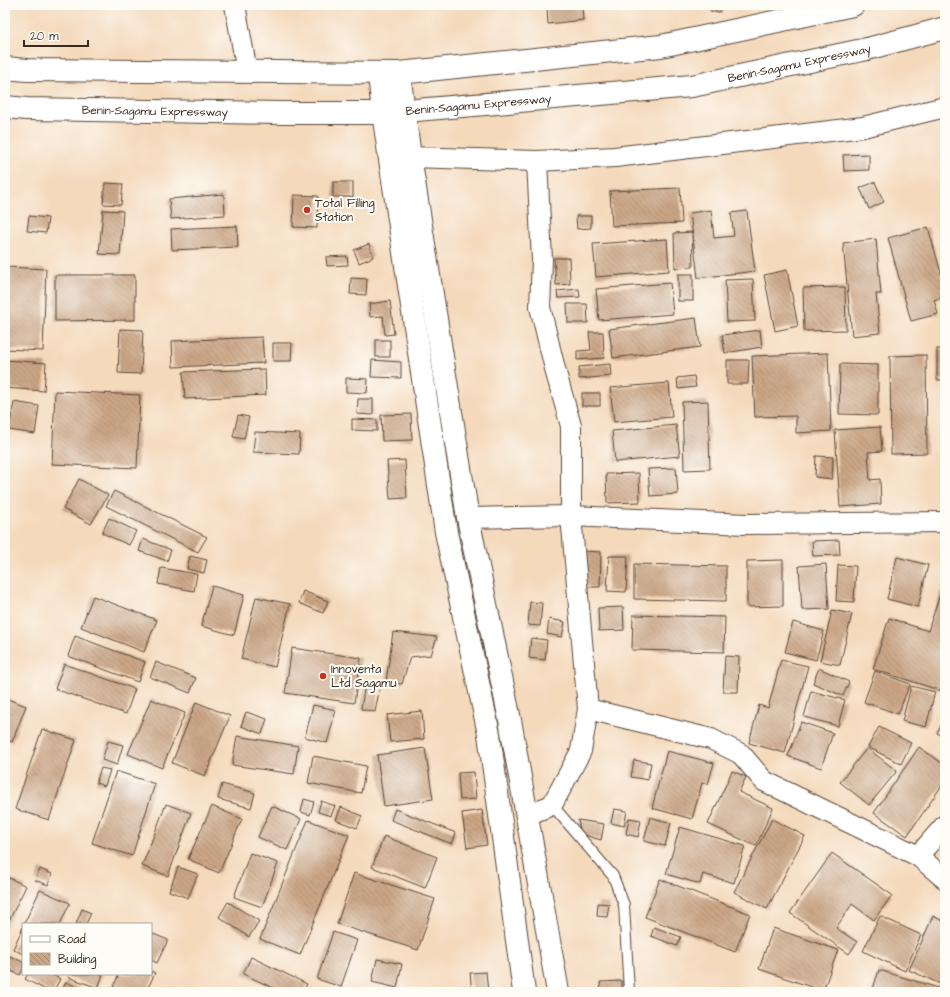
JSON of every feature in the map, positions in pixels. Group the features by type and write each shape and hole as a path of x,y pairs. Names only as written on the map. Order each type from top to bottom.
{"main road":[{"path":"5,68 27,70 389,74 661,46 853,5"},
{"name":"Benin-Sagamu Expressway","path":"5,107 27,109 383,113 692,86 867,49 945,28"},
{"path":"389,74 405,111 410,157 468,518 510,720 558,992"},
{"path":"389,74 383,113 446,532 489,734 524,992"}],"street":[{"path":"235,5 247,72"},
{"path":"410,157 537,161 615,157 863,127 945,107"},
{"path":"526,815 552,805 581,751 588,709 571,516 571,426 540,307 542,260 537,161"},
{"path":"468,518 571,516 746,524 945,522"},
{"path":"588,709 711,739 741,754 764,781 918,856 945,879"},
{"path":"918,856 945,825"}],"lane":[{"path":"552,805 613,876 624,905 629,992"}],"building":[{"path":"582,5 583,20 548,24 547,7"},
{"path":"711,5 720,5 720,12 711,12"},
{"path":"869,154 869,170 844,171 843,155"},
{"path":"333,182 353,182 353,197 333,197"},
{"path":"875,182 884,202 869,209 860,188"},
{"path":"105,183 123,184 121,205 103,204"},
{"path":"680,188 682,223 612,226 610,191"},
{"path":"224,194 225,215 171,219 169,199"},
{"path":"294,195 318,196 317,228 293,227"},
{"path":"103,210 123,211 120,255 99,254"},
{"path":"711,210 714,238 734,236 731,213 747,211 755,271 698,278 690,213"},
{"path":"29,216 48,218 46,233 27,231"},
{"path":"576,216 591,216 591,228 577,229"},
{"path":"237,226 238,247 172,250 171,229"},
{"path":"928,227 945,287 945,297 934,300 938,314 911,321 888,238"},
{"path":"692,232 693,267 675,268 674,233"},
{"path":"667,239 669,271 596,277 593,244"},
{"path":"876,239 881,294 876,294 880,333 852,336 843,243"},
{"path":"369,244 373,257 359,263 354,250"},
{"path":"347,256 348,265 327,266 326,257"},
{"path":"554,258 569,258 570,284 556,285"},
{"path":"6,267 46,269 43,351 5,349"},
{"path":"787,270 798,326 775,331 764,275"},
{"path":"678,274 693,274 693,301 678,301"},
{"path":"55,275 135,275 135,320 55,321"},
{"path":"351,278 367,279 366,295 350,294"},
{"path":"753,279 755,321 727,322 725,280"},
{"path":"670,283 673,314 599,320 596,289"},
{"path":"845,287 846,330 804,331 803,288"},
{"path":"579,289 580,297 558,298 557,291"},
{"path":"390,301 394,334 385,335 383,316 370,317 369,304"},
{"path":"567,304 587,304 588,323 568,323"},
{"path":"696,318 700,347 613,358 609,329"},
{"path":"120,329 143,330 141,374 118,373"},
{"path":"760,330 762,347 725,353 722,335"},
{"path":"589,332 603,332 604,358 577,360 577,351 591,350"},
{"path":"262,337 264,363 173,367 172,341"},
{"path":"376,340 390,340 390,357 376,357"},
{"path":"273,343 292,343 291,361 273,361"},
{"path":"937,349 945,349 945,380 937,380"},
{"path":"828,353 831,431 796,433 796,416 755,417 752,356"},
{"path":"926,355 927,453 891,454 890,356"},
{"path":"5,360 46,363 44,391 5,388"},
{"path":"372,360 401,362 401,378 371,377"},
{"path":"727,360 749,360 748,384 727,384"},
{"path":"610,364 611,376 579,379 579,367"},
{"path":"840,364 878,365 878,415 839,414"},
{"path":"265,369 266,395 185,399 183,372"},
{"path":"694,376 696,387 678,389 677,378"},
{"path":"346,378 368,379 367,393 346,392"},
{"path":"669,383 672,417 614,422 610,388"},
{"path":"55,391 140,395 137,468 52,464"},
{"path":"582,393 600,393 600,406 582,406"},
{"path":"358,399 373,399 373,415 357,414"},
{"path":"708,401 710,469 684,470 682,402"},
{"path":"14,402 39,406 35,434 9,430"},
{"path":"411,414 412,440 382,441 381,415"},
{"path":"238,415 249,417 244,439 233,437"},
{"path":"352,419 377,420 377,431 352,430"},
{"path":"676,425 680,456 615,462 612,431"},
{"path":"880,427 882,451 868,452 870,480 880,479 881,504 840,507 835,430"},
{"path":"255,432 300,434 299,454 253,452"},
{"path":"816,456 833,457 832,479 815,477"},
{"path":"405,460 407,498 390,499 387,461"},
{"path":"676,468 678,494 650,496 648,469"},
{"path":"639,473 640,502 607,503 606,474"},
{"path":"79,479 108,495 91,524 63,509"},
{"path":"114,491 207,537 198,552 106,506"},
{"path":"109,518 136,531 129,545 102,533"},
{"path":"143,539 171,550 167,561 139,551"},
{"path":"839,540 840,555 813,556 812,541"},
{"path":"583,551 601,552 600,587 582,587"},
{"path":"190,556 207,560 204,573 187,569"},
{"path":"609,556 628,556 626,592 607,591"},
{"path":"897,557 928,565 918,607 887,599"},
{"path":"783,560 783,606 747,607 747,561"},
{"path":"634,564 726,566 726,601 634,599"},
{"path":"826,564 829,609 802,610 799,566"},
{"path":"838,565 856,566 854,602 836,601"},
{"path":"161,568 197,574 194,591 158,584"},
{"path":"212,586 244,595 234,635 201,626"},
{"path":"303,591 328,601 323,613 299,603"},
{"path":"941,591 945,592 945,692 873,669 889,618 928,631"},
{"path":"93,596 157,620 144,652 81,627"},
{"path":"256,597 290,604 275,667 241,659"},
{"path":"530,602 542,603 540,626 528,625"},
{"path":"623,607 624,630 599,631 598,608"},
{"path":"832,610 852,614 840,665 820,661"},
{"path":"633,615 725,617 724,652 632,650"},
{"path":"549,619 565,622 562,637 547,634"},
{"path":"793,622 824,631 816,660 785,652"},
{"path":"393,632 437,637 431,655 410,657 402,684 386,682"},
{"path":"75,636 145,662 138,682 68,656"},
{"path":"531,638 547,640 545,660 529,658"},
{"name":"Innoventa Ltd Sagamu","path":"292,648 361,658 354,703 285,693"},
{"path":"725,656 739,657 738,692 723,692"},
{"path":"781,660 808,666 785,753 749,743 759,705 768,708"},
{"path":"156,662 196,678 190,693 150,677"},
{"path":"64,664 135,689 126,714 55,689"},
{"path":"819,668 849,682 843,696 813,683"},
{"path":"875,671 910,684 898,714 864,702"},
{"path":"365,684 380,686 375,712 361,709"},
{"path":"911,686 935,692 926,727 902,721"},
{"path":"811,691 845,700 838,726 804,717"},
{"path":"5,698 26,706 12,742 5,739"},
{"path":"151,699 185,713 162,768 128,754"},
{"path":"196,702 230,716 205,776 172,763"},
{"path":"313,705 336,710 327,743 305,737"},
{"path":"422,711 424,739 390,742 387,715"},
{"path":"246,712 267,719 262,734 241,726"},
{"path":"945,718 945,737 937,733"},
{"path":"801,722 833,733 821,768 788,756"},
{"path":"879,727 911,743 901,764 868,747"},
{"path":"42,729 76,740 49,820 15,809"},
{"path":"237,736 298,746 294,774 232,765"},
{"path":"108,741 123,745 117,765 102,760"},
{"path":"919,747 945,765 945,781 907,836 874,813"},
{"path":"425,748 433,799 384,806 377,755"},
{"path":"867,748 897,771 869,805 840,782"},
{"path":"667,751 714,763 708,784 702,783 692,819 652,808"},
{"path":"313,756 366,766 361,793 308,783"},
{"path":"634,760 651,763 648,780 631,777"},
{"path":"101,768 110,770 105,786 96,783"},
{"path":"116,771 155,784 132,856 92,843"},
{"path":"732,771 746,777 739,792 773,808 756,846 708,824"},
{"path":"474,772 476,799 460,800 458,773"},
{"path":"222,784 255,793 251,808 218,799"},
{"path":"304,799 314,802 310,815 301,812"},
{"path":"321,801 335,806 331,816 318,812"},
{"path":"166,804 191,813 168,876 142,866"},
{"path":"212,806 242,819 219,873 188,859"},
{"path":"272,806 301,819 287,850 258,837"},
{"path":"341,807 362,816 357,828 336,820"},
{"path":"395,809 456,833 452,844 391,820"},
{"path":"614,809 627,811 624,826 611,823"},
{"path":"482,810 487,845 467,848 462,813"},
{"path":"650,817 671,823 665,846 644,841"},
{"path":"629,818 641,820 638,837 626,834"},
{"path":"772,819 805,836 767,909 734,892"},
{"path":"308,820 349,835 300,955 260,939"},
{"path":"578,820 604,824 601,840 581,834"},
{"path":"680,827 745,846 734,883 703,874 700,884 666,874"},
{"path":"384,836 437,857 425,888 372,867"},
{"path":"250,853 278,863 262,907 234,897"},
{"path":"832,853 892,895 874,920 852,904 836,928 857,942 849,954 790,913"},
{"path":"178,867 198,874 188,898 169,891"},
{"path":"40,869 52,874 48,885 35,880"},
{"path":"354,873 435,899 418,950 337,924"},
{"path":"5,876 26,886 5,929"},
{"path":"660,879 750,914 735,952 645,917"},
{"path":"40,890 70,903 60,923 24,923"},
{"path":"228,902 259,921 249,937 219,917"},
{"path":"598,903 609,904 607,917 597,916"},
{"path":"82,909 91,913 86,923 76,923"},
{"path":"880,916 921,935 905,971 863,951"},
{"path":"933,916 945,922 945,986 909,970"},
{"path":"654,927 681,937 677,946 651,936"},
{"path":"773,928 838,950 823,991 759,969"},
{"path":"22,929 22,954 13,949"},
{"path":"333,932 357,940 341,987 317,979"},
{"path":"152,933 168,940 157,963 152,960"},
{"path":"5,954 22,962 22,971 20,975 5,968"},
{"path":"251,957 307,984 303,992 282,992 243,974"},
{"path":"377,959 402,964 397,988 372,982"},
{"path":"879,970 945,990 945,992 872,992"},
{"path":"152,972 155,973 146,992 123,992 113,987 119,975 152,975"},
{"path":"486,972 488,992 472,992 470,973"},
{"path":"27,975 53,975 60,979 53,992 50,992 25,979"},
{"path":"69,975 103,975 98,988 68,977"},
{"path":"622,981 622,992 601,992 600,982"},
{"path":"66,982 81,989 80,992 61,992"}],"place":[{"name":"Total Filling Station","path":"307,210"},
{"name":"Innoventa Ltd Sagamu","path":"323,676"}]}
